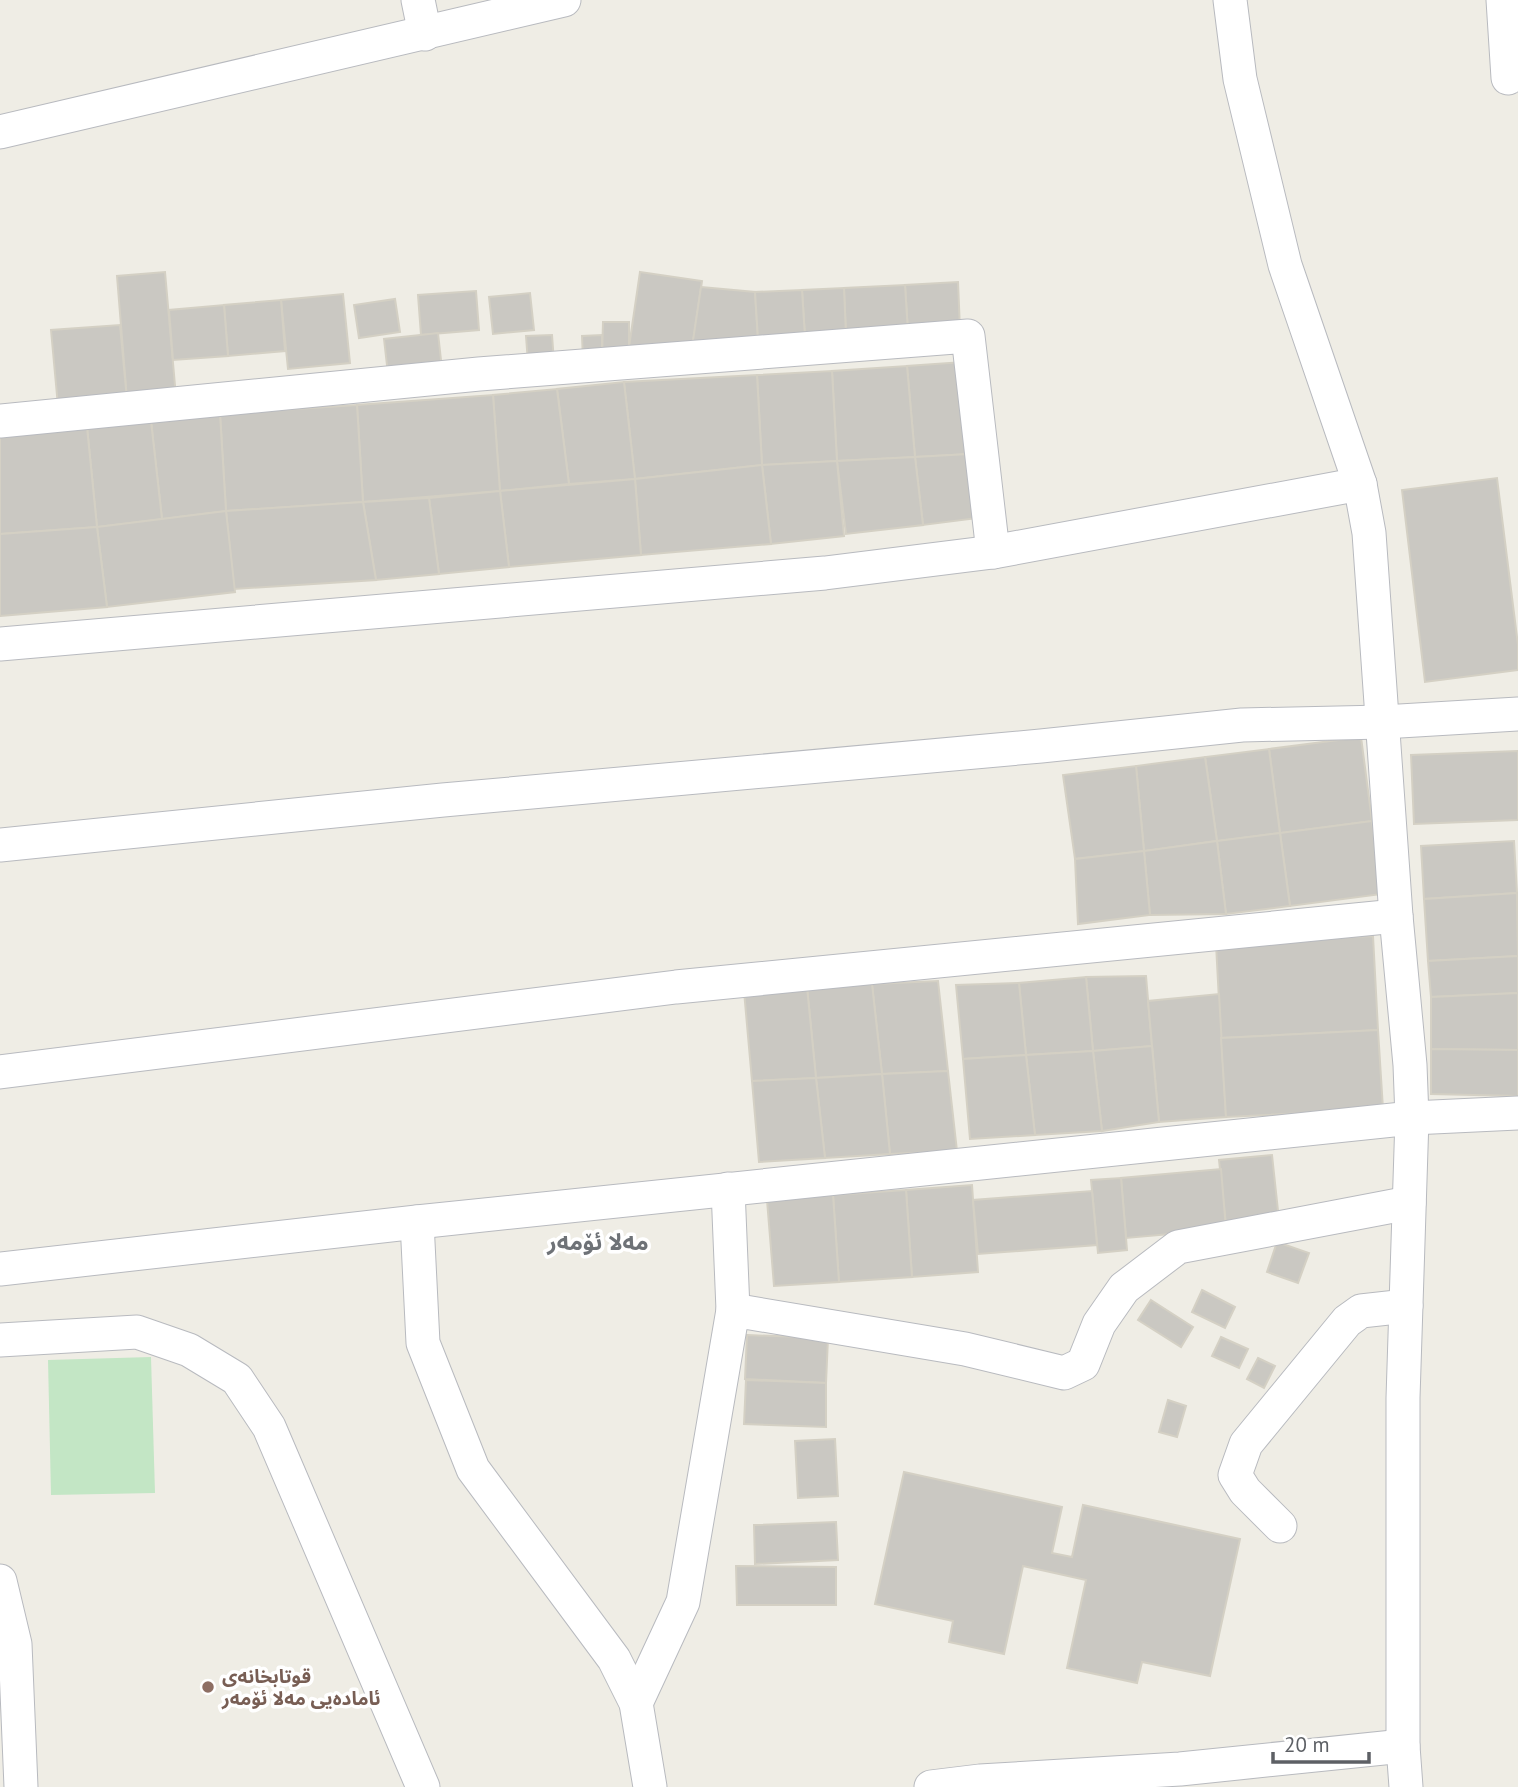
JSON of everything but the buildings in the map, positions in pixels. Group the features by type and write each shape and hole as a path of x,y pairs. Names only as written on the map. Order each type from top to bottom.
{"street":[{"path":"418,0 425,34"},
{"path":"0,132 564,0"},
{"path":"1230,0 1240,79 1284,265 1360,484 1368,533 1412,1118 1403,1398 1403,1746 1406,1787"},
{"path":"1503,0 1508,78"},
{"path":"0,421 479,374 968,336 993,552"},
{"path":"0,644 825,573 993,552 1360,484"},
{"path":"0,845 443,800 1242,725 1383,722 1518,714"},
{"path":"0,1072 676,987 1396,916"},
{"path":"0,1269 417,1222 1412,1118 1518,1114"},
{"path":"636,1703 683,1602 733,1310 728,1189"},
{"path":"733,1310 965,1349 1064,1373 1083,1364 1099,1324 1124,1288 1178,1247 1409,1203"},
{"path":"417,1222 423,1343 473,1469 614,1659 636,1703 650,1787"},
{"path":"1280,1526 1245,1491 1235,1475 1246,1444 1347,1321 1361,1311 1406,1306"},
{"path":"0,1340 137,1332 189,1350 237,1380 269,1427 423,1787"},
{"path":"0,1581 15,1644 21,1787"},
{"path":"931,1787 1182,1778 1403,1746"}],"green space":[{"path":"151,1357 155,1493 51,1495 48,1360"}],"place":[{"name":"قوتابخانەی ئامادەیی مەلا ئۆمەر","path":"208,1687"}],"district":[{"name":"مەلا ئۆمەر","path":"598,1242"}]}
